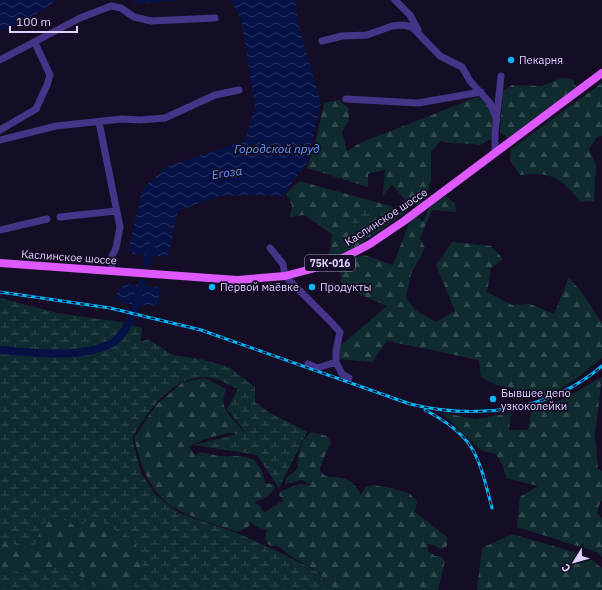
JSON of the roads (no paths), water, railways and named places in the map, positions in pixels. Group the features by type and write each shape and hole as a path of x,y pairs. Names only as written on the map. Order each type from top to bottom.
{"main road":[{"name":"Каслинское шоссе","path":"0,264 216,279 261,279 285,276 319,267 345,257 370,244 416,212 602,73"}],"street":[{"path":"395,0 410,15 419,32"},
{"path":"0,60 35,43 80,18 111,6 121,8 134,17 151,22 215,18"},
{"path":"322,41 342,36 367,35 392,26 403,25 412,27 419,32 440,56 462,67 470,80 490,103 497,119"},
{"path":"0,130 36,109 47,85 50,75 35,43"},
{"path":"495,152 501,76"},
{"path":"0,140 56,126 99,122 122,118 140,120 165,118 215,94 239,90"},
{"path":"346,99 418,103 481,92"},
{"path":"99,122 120,227 116,248 112,256 112,271"},
{"path":"60,217 116,211"},
{"path":"0,230 47,219"},
{"path":"270,248 284,264 285,276 340,332 336,351 336,362 342,374 348,378"},
{"path":"308,364 316,368 336,362"}],"water":[{"path":"0,0 57,0 38,13 0,31"},
{"path":"132,0 181,0 135,4"},
{"name":"Городской пруд","path":"231,0 296,0 297,20 321,103 307,163 282,196 219,196 178,211 168,257 133,254 129,248 142,190 167,166 245,141 255,105 241,19"},
{"path":"124,284 160,287 162,290 159,294 159,302 155,306 126,304 114,297"}],"waterway":[{"name":"Егоза","path":"147,263 151,247"},
{"name":"Егоза","path":"134,311 142,283"},
{"name":"Егоза","path":"0,350 57,354 86,352 112,343 121,335 132,316"}],"railway":[{"path":"0,292 110,308 201,330 410,404 435,409 486,411 511,408 535,402 559,394 602,366"},
{"path":"425,410 455,429 472,449 483,474 492,508"}],"place":[{"name":"Пекарня","path":"511,60"},
{"name":"Первой маёвке","path":"212,287"},
{"name":"Продукты","path":"312,287"},
{"name":"Бывшее депо узкоколейки","path":"493,399"}]}
